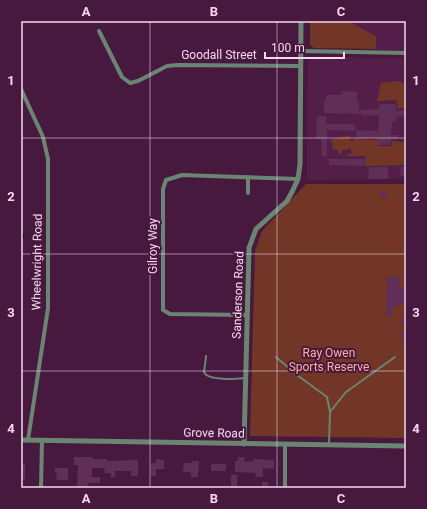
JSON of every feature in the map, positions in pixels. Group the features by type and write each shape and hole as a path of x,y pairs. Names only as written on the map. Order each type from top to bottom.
{"street":[{"name":"Sanderson Road","path":"244,444 249,248 256,229 287,201 298,179 300,164 302,21"},
{"name":"Goodall Street","path":"99,31 122,77 130,83 138,81 167,66 177,65 301,66"},
{"path":"301,51 406,53"},
{"name":"Wheelwright Road","path":"21,89 43,137 48,158 48,308 28,440"},
{"name":"Gilroy Way","path":"247,315 170,314 163,310 163,189 166,180 182,175 298,179"},
{"path":"248,177 248,193"},
{"name":"Grove Road","path":"21,440 406,446"},
{"path":"40,488 42,440"},
{"path":"284,488 285,444"}],"lane":[{"path":"206,356 204,371 210,377 235,379 246,378"},
{"path":"276,357 297,375 327,397 330,412 329,445"},
{"path":"330,412 346,392 395,357"}],"shaded area":[{"path":"348,21 406,21 406,51 377,50 376,36"},
{"path":"308,57 406,58 406,179 307,180"}],"green space":[{"path":"310,21 348,21 376,36 376,49 314,48 310,45"},
{"path":"400,81 406,86 406,107 398,109 396,100 377,101 381,83"},
{"path":"350,135 350,141 353,141 354,139 378,140 378,146 392,146 392,141 406,142 406,165 365,166 365,156 347,156 351,154 351,149 342,150 342,154 340,154 336,149 332,149 333,143 331,143 331,140"},
{"name":"Ray Owen Sports Reserve","path":"306,184 406,184 406,438 250,436 255,251 262,231"}],"building":[{"path":"342,91 357,92 359,110 379,109 379,104 396,104 396,111 406,110 406,116 396,117 396,121 392,121 391,135 398,135 398,139 391,139 391,145 378,145 378,138 356,138 356,130 378,131 379,115 362,116 362,114 324,113 324,101 326,101 326,95 342,95"},
{"path":"317,116 326,116 326,124 355,124 355,131 327,130 327,156 322,156 321,139 316,139"},
{"path":"329,159 364,159 364,166 329,165"},
{"path":"369,167 388,167 388,179 368,179"},
{"path":"401,167 406,167 406,176 400,175"},
{"path":"383,190 386,191 386,197 383,198 380,197 379,194 380,191"},
{"path":"399,276 400,288 406,288 406,304 393,306 393,316 386,316 387,277"},
{"path":"406,316 406,331 400,319"},
{"path":"406,331 406,344 401,334"},
{"path":"74,457 93,457 93,459 107,459 107,461 138,460 138,476 131,476 131,471 115,471 115,477 111,477 111,473 104,473 105,468 92,468 92,477 100,477 100,483 88,483 88,488 77,488 78,465 74,465"},
{"path":"238,457 245,457 244,461 253,462 253,459 274,460 274,469 263,468 263,477 255,477 256,473 235,472 235,461 238,461"},
{"path":"156,459 164,460 164,469 156,469 156,476 151,476 151,463 156,463"},
{"path":"192,461 199,461 198,477 191,477 191,472 183,472 184,463 192,463"},
{"path":"21,464 25,464 25,479 21,479"},
{"path":"211,464 226,464 226,471 211,471"},
{"path":"55,468 68,468 68,480 56,480 57,473 55,473"},
{"path":"231,475 237,475 237,486 231,486"},
{"path":"262,482 268,482 268,488 262,488"}],"waterway":[{"path":"21,233 24,235 21,243"}]}
